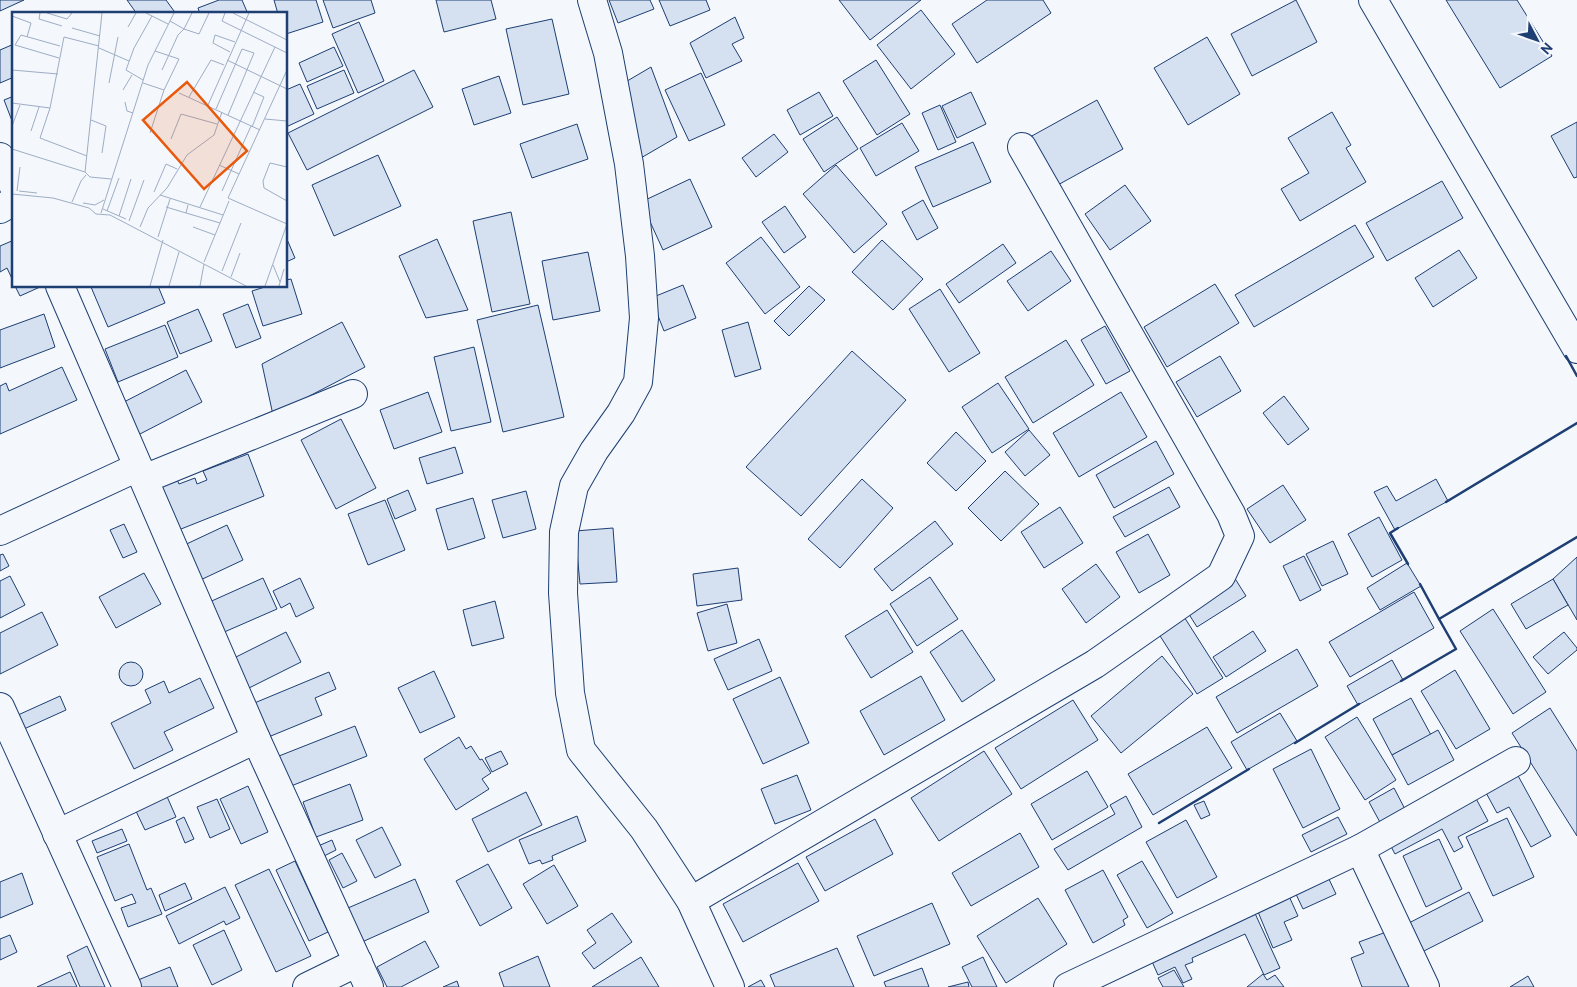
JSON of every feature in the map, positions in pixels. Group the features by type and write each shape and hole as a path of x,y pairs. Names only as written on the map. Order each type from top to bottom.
{"street":[{"path":"592,0 608,53 629,164 640,256 644,318 638,382 621,413 594,451 574,486 564,532 563,593 570,694 582,750 644,829 691,901 730,987"},
{"path":"1373,0 1577,350"},
{"path":"691,901 1095,664 1221,576 1240,536 1231,514 1022,147"},
{"path":"0,157 12,183"},
{"path":"0,209 12,202"},
{"path":"61,288 256,739 369,987"},
{"path":"0,531 141,473 353,394"},
{"path":"0,707 127,987"},
{"path":"57,834 256,739"},
{"path":"1068,987 1360,849 1516,761"},
{"path":"1360,849 1425,987"},
{"path":"307,987 358,962"}],"building":[{"path":"0,0 24,0 0,11"},
{"path":"127,0 166,0 174,11 172,12 136,12"},
{"path":"219,0 242,0 247,12 199,12 198,8"},
{"path":"274,0 316,0 323,22 288,33 288,12 277,12"},
{"path":"323,0 371,0 375,13 333,28"},
{"path":"436,0 491,0 496,19 444,32"},
{"path":"609,0 650,0 654,9 618,23"},
{"path":"659,0 706,0 710,10 670,26"},
{"path":"839,0 921,0 870,40"},
{"path":"987,0 1043,0 1051,13 977,63 952,24"},
{"path":"1296,0 1317,42 1252,76 1231,34"},
{"path":"1446,0 1517,0 1552,56 1500,88"},
{"path":"921,10 955,54 911,89 877,45"},
{"path":"735,17 744,38 732,44 742,61 706,78 690,43"},
{"path":"552,19 569,94 523,105 506,29"},
{"path":"359,22 384,81 358,93 332,34"},
{"path":"1207,37 1240,94 1188,125 1154,68"},
{"path":"12,45 12,78 0,83 0,50"},
{"path":"334,47 343,66 307,82 299,63"},
{"path":"876,60 910,114 877,135 843,81"},
{"path":"651,67 677,137 634,162 617,87"},
{"path":"344,70 354,93 317,109 307,86"},
{"path":"414,70 433,107 307,170 288,133"},
{"path":"701,73 725,125 689,141 665,90"},
{"path":"499,76 511,113 474,125 462,89"},
{"path":"300,84 314,114 288,126 288,89"},
{"path":"819,92 833,116 800,135 787,110"},
{"path":"971,92 986,124 957,138 942,106"},
{"path":"12,97 12,121 4,100"},
{"path":"1097,100 1123,149 1056,186 1030,137"},
{"path":"940,105 956,142 938,150 922,113"},
{"path":"1332,112 1351,145 1346,148 1366,182 1300,221 1281,189 1309,173 1288,138"},
{"path":"837,117 858,149 824,172 803,139"},
{"path":"1577,122 1577,177 1574,178 1551,136"},
{"path":"902,123 919,151 876,176 860,148"},
{"path":"577,124 588,159 532,178 520,144"},
{"path":"774,134 788,152 756,177 742,158"},
{"path":"973,142 991,182 933,207 915,167"},
{"path":"378,155 401,206 334,236 312,185"},
{"path":"836,165 887,224 854,253 803,194"},
{"path":"690,179 712,227 663,250 641,202"},
{"path":"1442,181 1463,218 1387,261 1366,223"},
{"path":"1125,185 1151,221 1110,250 1085,214"},
{"path":"923,200 938,228 917,240 902,212"},
{"path":"785,206 806,237 784,253 762,222"},
{"path":"511,212 530,304 492,312 473,221"},
{"path":"1355,225 1374,257 1254,327 1235,295"},
{"path":"761,237 800,287 765,314 726,263"},
{"path":"437,239 468,310 426,318 399,256"},
{"path":"882,240 923,279 893,310 852,272"},
{"path":"12,241 12,279 7,268 0,272 0,246"},
{"path":"288,242 295,258 288,261"},
{"path":"1003,244 1016,263 959,303 946,284"},
{"path":"1459,250 1477,278 1433,307 1415,278"},
{"path":"1051,251 1071,281 1028,311 1007,281"},
{"path":"588,252 600,311 553,320 542,261"},
{"path":"291,279 302,314 263,326 252,291 262,288 288,288 288,280"},
{"path":"1215,284 1239,323 1167,367 1144,327"},
{"path":"683,285 696,318 664,331 651,298"},
{"path":"809,286 825,300 789,336 774,321"},
{"path":"16,288 38,288 20,296"},
{"path":"91,288 159,288 165,303 108,327"},
{"path":"940,289 980,353 949,372 909,309"},
{"path":"248,304 261,338 236,348 223,314"},
{"path":"538,305 564,417 503,432 477,320"},
{"path":"198,309 212,341 180,354 167,322"},
{"path":"44,314 55,347 0,368 0,330"},
{"path":"342,322 365,367 273,415 262,364"},
{"path":"748,322 761,369 735,377 722,330"},
{"path":"165,325 178,357 118,382 105,349"},
{"path":"1105,326 1130,371 1106,384 1081,340"},
{"path":"1066,340 1094,385 1033,423 1005,377"},
{"path":"474,347 491,422 451,431 434,357"},
{"path":"852,351 906,400 801,516 746,467"},
{"path":"1220,356 1241,391 1197,417 1176,382"},
{"path":"62,367 77,400 0,434 0,386 6,383 9,391"},
{"path":"186,370 202,402 138,435 122,403"},
{"path":"998,383 1029,429 992,453 962,407"},
{"path":"428,392 442,432 394,449 380,410"},
{"path":"1121,392 1147,437 1079,477 1053,433"},
{"path":"1284,396 1309,429 1288,445 1263,413"},
{"path":"341,419 376,488 336,509 301,440"},
{"path":"1029,430 1050,455 1025,476 1005,452"},
{"path":"956,432 986,461 956,491 927,463"},
{"path":"1156,441 1174,474 1114,508 1096,475"},
{"path":"455,447 463,473 427,484 419,458"},
{"path":"248,454 264,496 171,533 153,486 176,477 179,484 195,478 197,484 207,480 203,471"},
{"path":"1005,471 1039,504 1001,541 968,508"},
{"path":"862,479 893,508 840,568 808,539"},
{"path":"1436,479 1448,501 1395,530 1374,492 1387,486 1396,501"},
{"path":"1283,485 1306,520 1270,543 1247,509"},
{"path":"1169,487 1180,507 1125,537 1113,517"},
{"path":"408,490 416,510 395,519 387,499"},
{"path":"526,491 536,529 503,538 492,500"},
{"path":"473,498 485,538 448,550 436,509"},
{"path":"385,500 405,550 368,565 348,514"},
{"path":"1060,507 1083,543 1044,568 1021,532"},
{"path":"1379,517 1402,560 1372,577 1348,534"},
{"path":"935,521 953,544 892,591 874,569"},
{"path":"124,524 137,552 123,558 110,530"},
{"path":"227,525 243,560 194,583 178,548"},
{"path":"613,528 617,582 580,584 575,531"},
{"path":"1148,534 1170,575 1139,593 1116,552"},
{"path":"1333,541 1348,574 1322,586 1306,554"},
{"path":"3,554 9,566 0,571 0,555"},
{"path":"1304,556 1321,590 1300,601 1283,566"},
{"path":"1577,557 1577,620 1553,579"},
{"path":"1407,563 1421,586 1380,610 1367,588"},
{"path":"1096,564 1120,597 1086,623 1062,589"},
{"path":"738,568 742,600 697,606 693,574"},
{"path":"144,573 161,604 116,628 99,597"},
{"path":"10,576 25,605 0,618 0,581"},
{"path":"930,577 958,619 917,646 890,604"},
{"path":"1234,577 1246,596 1197,627 1185,608"},
{"path":"263,578 277,609 222,633 205,604"},
{"path":"300,578 314,608 296,617 290,603 281,608 273,591"},
{"path":"1553,579 1568,605 1526,629 1511,604"},
{"path":"1414,592 1434,628 1350,677 1329,642"},
{"path":"495,601 504,638 472,646 463,610"},
{"path":"727,604 737,643 708,651 697,613"},
{"path":"1493,609 1546,692 1513,714 1460,631"},
{"path":"887,610 913,652 871,678 845,636"},
{"path":"42,612 58,645 0,674 0,633"},
{"path":"1181,612 1223,678 1197,694 1155,628"},
{"path":"962,630 995,680 962,702 930,652"},
{"path":"1253,631 1266,651 1226,677 1213,657"},
{"path":"286,632 301,662 249,688 234,658"},
{"path":"1564,632 1577,650 1548,674 1533,657"},
{"path":"759,639 772,671 728,690 714,659"},
{"path":"1297,649 1318,686 1237,733 1216,697"},
{"path":"1162,656 1193,694 1121,753 1091,716"},
{"path":"1392,660 1403,680 1358,705 1347,686"},
{"path":"131,662 139,666 143,674 139,682 131,686 123,682 119,674 123,666"},
{"path":"1455,670 1490,729 1456,749 1421,691"},
{"path":"434,671 455,717 420,733 398,688"},
{"path":"329,672 336,689 315,698 322,715 266,738 252,704"},
{"path":"921,676 945,720 884,755 860,711"},
{"path":"780,677 809,743 763,764 733,699"},
{"path":"200,678 214,708 164,732 173,750 134,769 111,723 151,703 145,690 164,681 169,693"},
{"path":"60,696 66,710 24,729 18,715"},
{"path":"1411,698 1431,735 1392,755 1373,719"},
{"path":"1073,700 1098,740 1021,789 995,748"},
{"path":"1550,708 1577,751 1577,836 1512,733"},
{"path":"1280,713 1297,741 1247,770 1231,742"},
{"path":"1357,717 1396,780 1365,800 1325,737"},
{"path":"355,726 367,756 291,786 279,756"},
{"path":"1207,727 1232,768 1153,815 1128,774"},
{"path":"1438,730 1454,760 1408,785 1392,755"},
{"path":"459,737 466,749 471,746 491,773 482,779 489,789 456,810 424,759"},
{"path":"1311,749 1340,809 1303,828 1273,769"},
{"path":"501,751 508,764 492,772 485,758"},
{"path":"984,751 1012,794 939,841 911,798"},
{"path":"1087,771 1108,807 1052,840 1031,804"},
{"path":"1516,772 1551,836 1531,847 1509,807 1497,813 1484,789"},
{"path":"797,775 811,810 775,824 761,789"},
{"path":"350,784 363,820 316,837 303,802"},
{"path":"248,786 268,832 241,844 220,799"},
{"path":"1394,788 1407,813 1382,826 1369,802"},
{"path":"1472,791 1488,821 1458,837 1463,847 1454,852 1442,829 1395,854 1386,837"},
{"path":"165,792 176,817 145,830 134,807"},
{"path":"526,792 542,825 488,852 472,819"},
{"path":"1126,796 1142,827 1068,870 1054,849 1115,814 1110,805"},
{"path":"217,799 230,829 210,838 197,807"},
{"path":"1204,801 1210,815 1201,819 1194,805"},
{"path":"577,816 586,841 552,856 553,860 542,864 540,860 529,864 519,840"},
{"path":"184,817 194,839 185,843 176,821"},
{"path":"1338,817 1347,834 1311,852 1302,835"},
{"path":"1507,818 1534,877 1493,896 1466,837"},
{"path":"875,819 893,854 825,891 806,857"},
{"path":"1186,820 1217,877 1177,898 1146,842"},
{"path":"382,827 401,865 375,878 356,840"},
{"path":"122,829 127,841 97,853 92,841"},
{"path":"1020,833 1039,867 971,906 952,873"},
{"path":"1439,839 1462,889 1426,907 1403,856"},
{"path":"332,840 336,850 314,861 309,850"},
{"path":"129,844 147,890 151,888 162,914 128,927 121,908 136,903 132,894 115,901 97,857"},
{"path":"342,853 357,881 343,888 329,860"},
{"path":"295,861 328,932 309,941 276,870"},
{"path":"1142,861 1173,913 1147,928 1117,875"},
{"path":"798,863 819,901 743,942 723,904"},
{"path":"488,864 512,908 480,926 456,881"},
{"path":"554,865 578,906 547,924 523,884"},
{"path":"269,869 311,956 276,972 235,885"},
{"path":"1103,870 1128,917 1123,920 1125,925 1093,943 1065,890"},
{"path":"22,873 33,904 0,918 0,882"},
{"path":"1327,875 1336,894 1303,909 1294,890"},
{"path":"415,879 429,912 362,942 348,908"},
{"path":"185,883 192,899 165,911 159,895"},
{"path":"225,887 240,918 226,925 224,921 179,944 166,916"},
{"path":"1469,892 1483,921 1422,952 1407,924"},
{"path":"1288,894 1298,916 1284,922 1292,940 1273,948 1256,907"},
{"path":"1038,898 1067,944 1006,983 977,936"},
{"path":"932,903 950,944 874,976 857,936"},
{"path":"1253,909 1280,968 1264,975 1245,934 1192,958 1193,962 1185,965 1192,979 1183,983 1175,967 1158,975 1150,957"},
{"path":"612,913 632,942 594,969 582,953 596,943 587,930"},
{"path":"224,930 242,970 212,985 193,945"},
{"path":"1389,931 1410,987 1362,987 1351,958 1364,953 1359,942"},
{"path":"10,935 17,952 0,960 0,939"},
{"path":"425,941 439,967 401,987 387,987 377,967"},
{"path":"87,946 105,987 80,987 67,956"},
{"path":"837,948 854,987 775,987 770,975"},
{"path":"538,956 550,987 504,987 499,973"},
{"path":"641,957 659,987 592,987"},
{"path":"983,957 997,987 972,987 962,967"},
{"path":"170,967 178,987 141,987 138,980"},
{"path":"922,968 929,987 886,987 884,982"},
{"path":"1174,970 1184,987 1163,987 1158,978"},
{"path":"70,972 77,987 37,987"},
{"path":"1263,974 1267,980 1275,975 1284,987 1247,987"},
{"path":"1528,976 1534,987 1510,987"},
{"path":"761,980 765,987 748,987"},
{"path":"457,981 459,987 443,987"},
{"path":"968,982 969,987 948,987"}],"wall":[{"path":"1566,356 1577,376"},
{"path":"1446,502 1577,423"},
{"path":"1398,528 1390,533 1408,564"},
{"path":"1420,584 1439,619 1577,537"},
{"path":"1401,681 1456,649 1439,619"},
{"path":"1295,743 1359,704"},
{"path":"1159,823 1249,769"}]}
